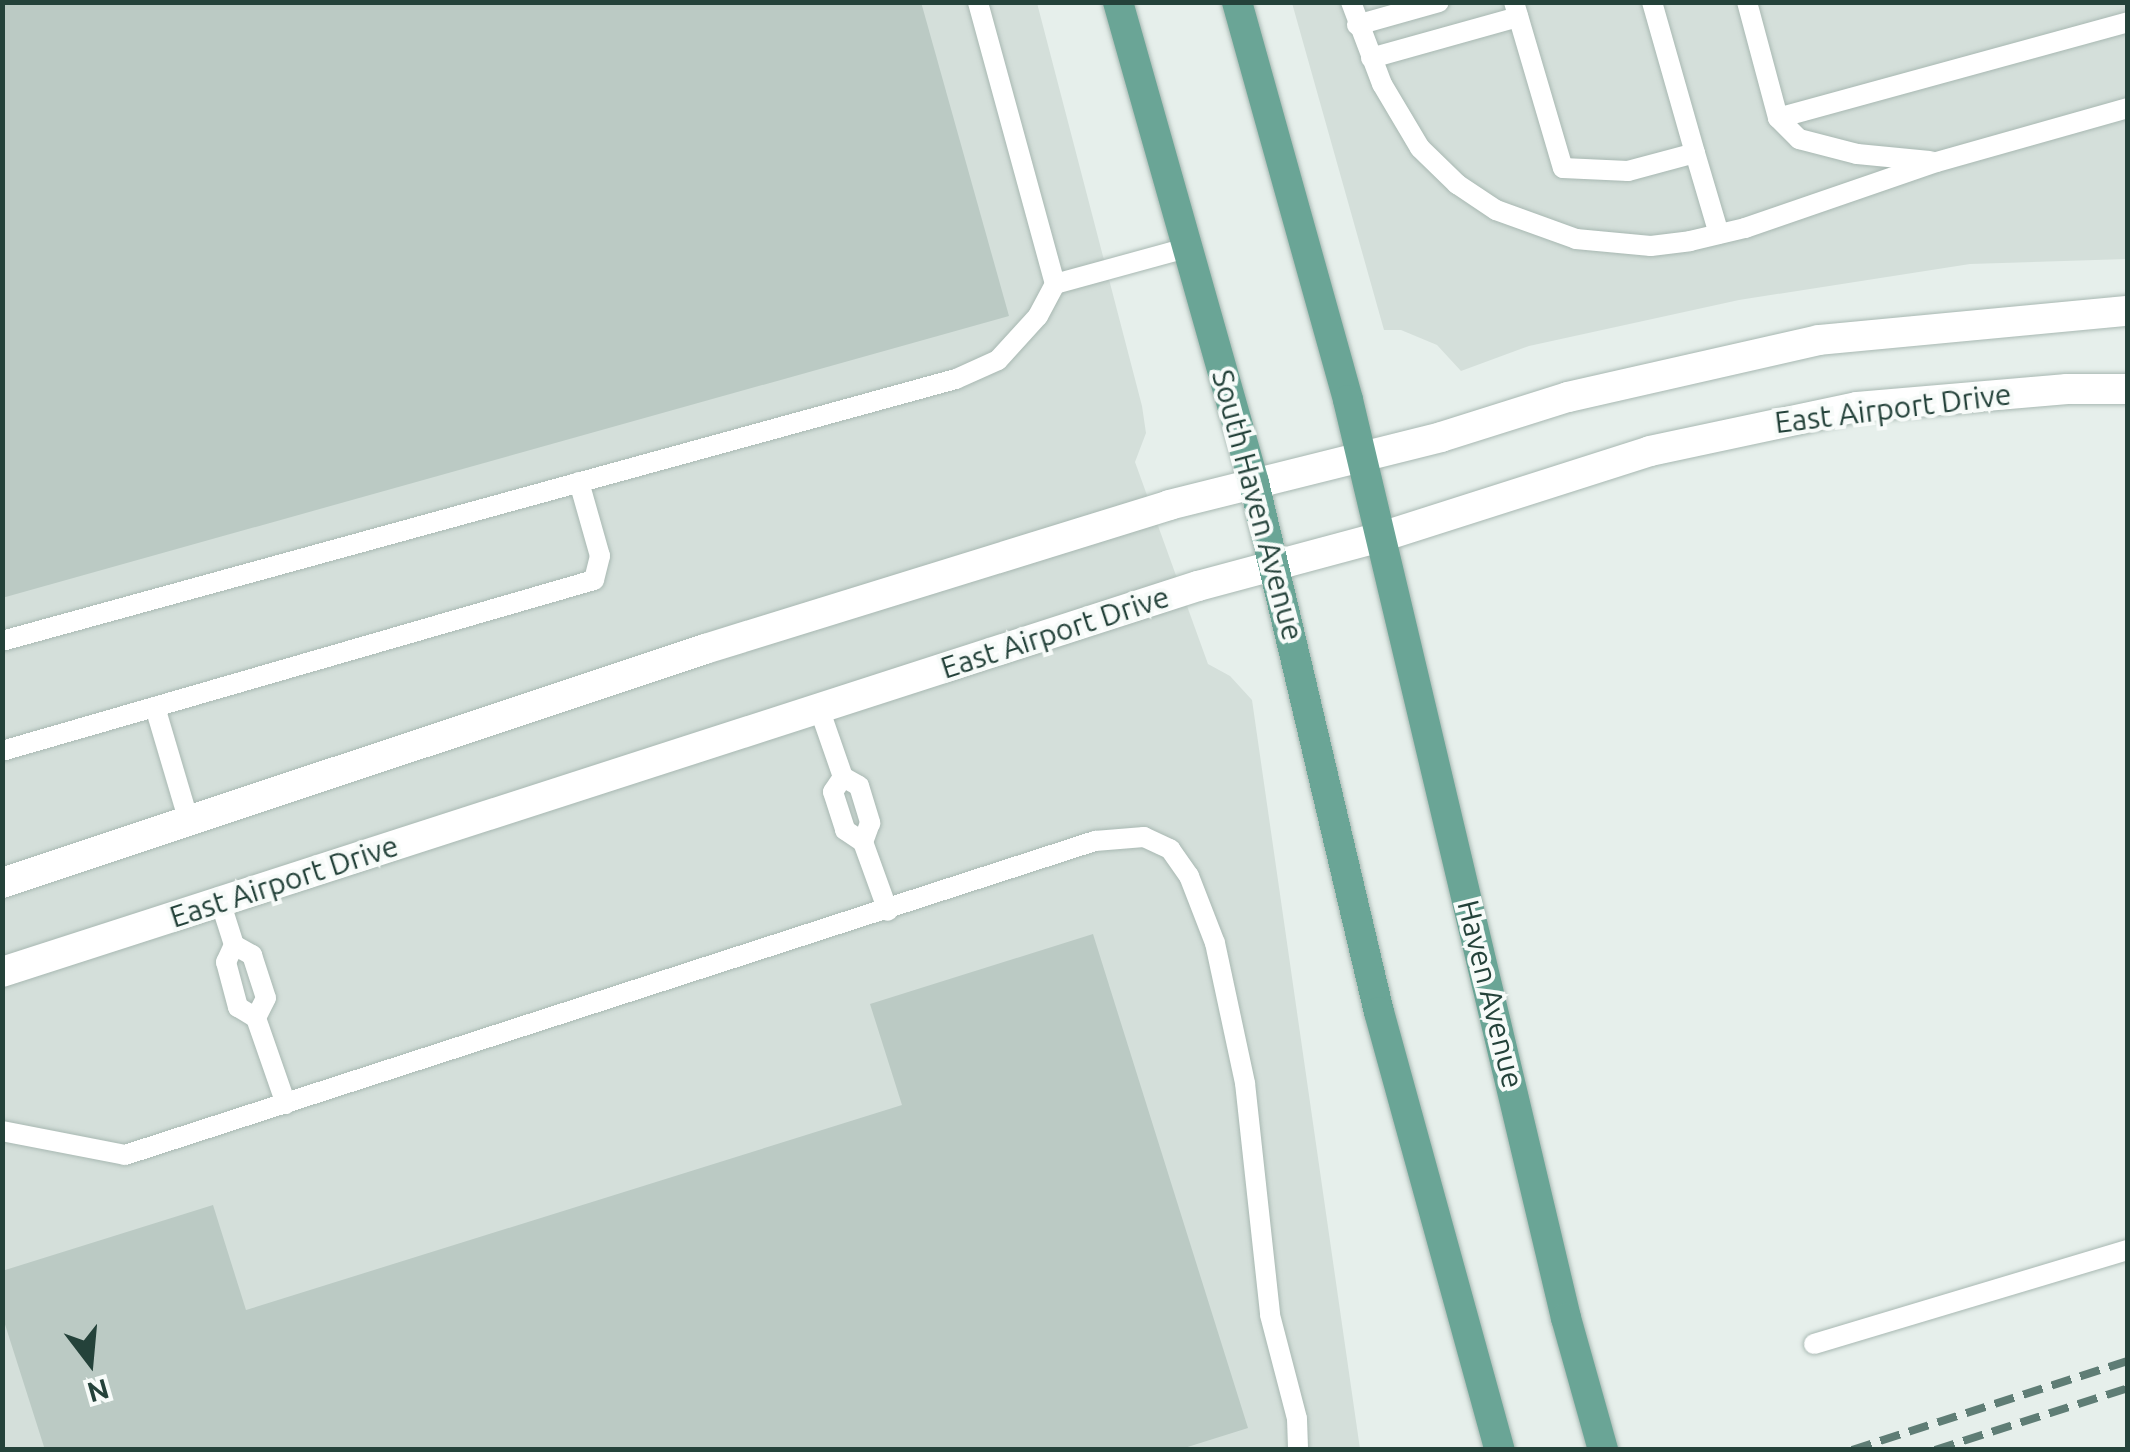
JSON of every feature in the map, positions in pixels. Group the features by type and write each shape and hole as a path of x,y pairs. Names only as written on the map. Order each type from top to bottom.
{"main road":[{"name":"South Haven Avenue","path":"1118,2 1254,483 1296,645 1379,1012 1500,1450"},
{"path":"1237,2 1362,457 1380,537"},
{"path":"2,883 705,649 1178,502 1362,457 1568,397 1819,340 2128,310"},
{"name":"East Airport Drive","path":"2,972 1272,564 1380,537 1650,451 1746,427 1858,406 2067,389 2128,389"},
{"name":"Haven Avenue","path":"1380,537 1566,1318 1603,1450"}],"lane":[{"path":"2,640 956,379 998,360 1038,316 1055,284 978,2"},
{"path":"1351,2 1371,58 1420,148 1457,184 1496,210 1576,239 1619,245 1651,246 1719,234 1938,162 2128,108"},
{"path":"1358,25 1439,2"},
{"path":"1652,2 1719,234"},
{"path":"1747,2 1778,118 1800,139 1857,154 1938,162"},
{"path":"1371,58 1516,10 1563,168 1628,171 1695,153"},
{"path":"1778,118 2128,22"},
{"path":"1055,284 1188,248"},
{"path":"2,751 594,580 600,556 579,482"},
{"path":"155,707 188,822"},
{"path":"819,708 843,777 859,786 870,823 863,842 888,911"},
{"path":"2,1131 126,1155 1095,841 1144,838 1170,850 1189,876 1216,943 1244,1083 1270,1315 1297,1419 1298,1450"},
{"path":"220,901 234,945 252,955 266,998 256,1018 286,1104"},
{"path":"1814,1344 2128,1250"}],"shaded area":[{"path":"3,3 1037,3 1142,406 1146,433 1135,462 1208,664 1230,676 1252,700 1360,1449 3,1450"},
{"path":"1292,3 2127,3 2127,259 1970,264 1739,300 1529,346 1461,371 1437,345 1401,330 1384,330"}],"building":[{"path":"2,2 921,2 1009,316 2,598"},
{"path":"1093,934 1248,1428 1178,1450 45,1450 2,1315 2,1271 213,1205 246,1310 902,1105 870,1004"}],"railway":[{"path":"1852,1450 2128,1361"},
{"path":"1935,1450 2128,1388"}]}
